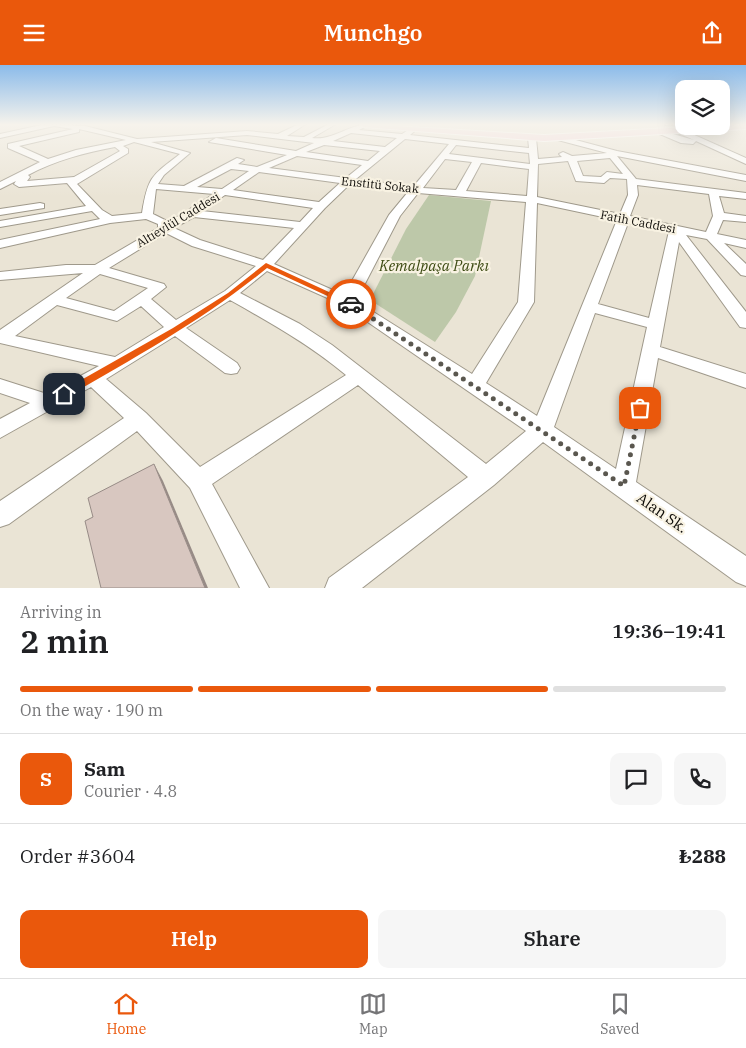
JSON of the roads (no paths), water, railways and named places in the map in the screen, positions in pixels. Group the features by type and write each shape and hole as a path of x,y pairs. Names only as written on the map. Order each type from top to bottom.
{"street":[{"path":"17,148 48,162"},
{"path":"80,148 84,150"},
{"path":"0,186 48,162 95,148"},
{"path":"110,220 92,206 71,183 124,151 121,148"},
{"path":"148,211 151,186 161,173 186,153 169,148"},
{"path":"254,148 372,164"},
{"name":"Altıeylül Caddesi","path":"0,338 98,269 192,213 257,170 305,148"},
{"path":"337,160 354,148"},
{"path":"376,148 389,150"},
{"path":"348,302 395,215 449,148"},
{"path":"443,156 478,160 532,148"},
{"path":"475,385 526,302 534,148"},
{"path":"535,148 567,157 614,154 677,160"},
{"path":"567,157 597,148"},
{"path":"339,588 486,477 542,430 633,195 632,180 614,154 599,148"},
{"path":"638,148 712,171 746,178"},
{"path":"720,148 746,161"},
{"path":"186,189 231,166 258,149"},
{"path":"0,429 117,365 230,295 266,265 321,206 347,182 389,150"},
{"path":"567,157 578,179 604,181 608,175 746,196"},
{"path":"460,192 478,160"},
{"name":"Enstitü Sokak","path":"231,166 415,190 531,199"},
{"path":"712,171 746,171"},
{"path":"18,177 25,177 19,184 75,180"},
{"path":"151,186 223,192 321,206"},
{"path":"713,192 719,216 710,236 746,272"},
{"name":"Fatih Caddesi","path":"531,199 746,244"},
{"path":"270,222 289,201"},
{"path":"0,224 92,206"},
{"path":"0,212 92,206 148,211"},
{"path":"0,244 148,211"},
{"name":"Alan Sk.","path":"148,211 163,222 164,228 196,243 266,265 348,302 542,430 746,572"},
{"path":"192,213 303,226"},
{"path":"719,216 746,219"},
{"path":"674,229 746,323"},
{"path":"624,486 652,350 674,229"},
{"path":"3,279 66,269 98,269 159,287 117,316 54,300"},
{"path":"230,295 310,338 486,477"},
{"path":"142,299 176,329 231,368"},
{"path":"590,306 656,325"},
{"path":"0,338 117,365"},
{"path":"652,350 746,381"},
{"path":"198,481 359,375"},
{"path":"93,378 139,419 198,481 256,588"},
{"path":"0,386 49,402"},
{"path":"0,515 139,419"}],"park label":[{"name":"Kemalpaşa Parkı","path":"434,266"}]}
